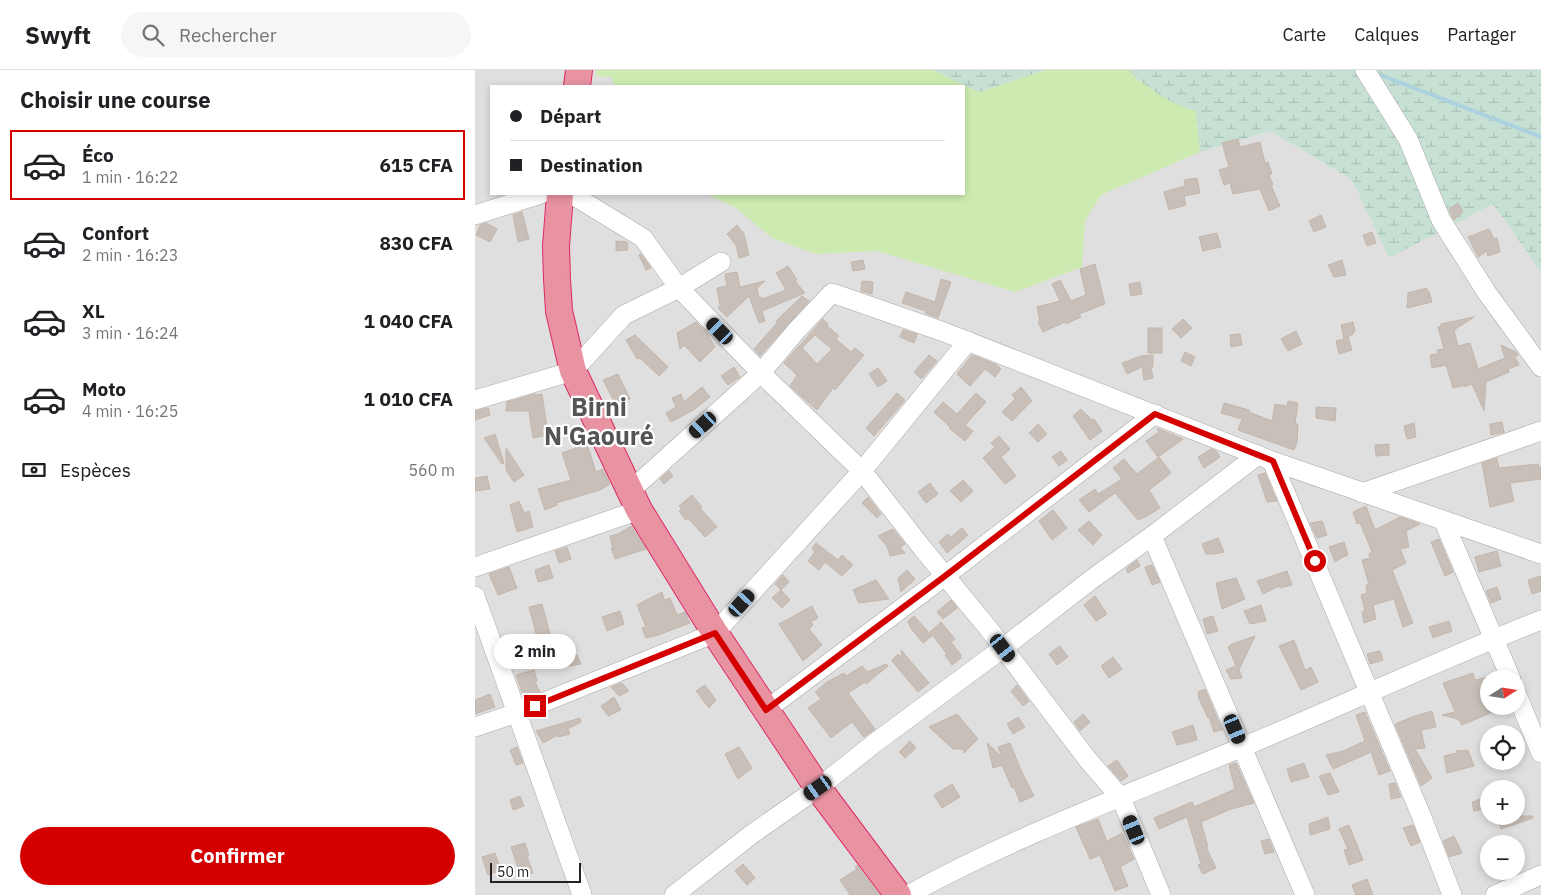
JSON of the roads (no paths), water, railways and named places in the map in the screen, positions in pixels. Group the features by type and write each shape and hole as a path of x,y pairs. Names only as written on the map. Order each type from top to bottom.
{"highway":[{"path":"577,85 579,70"},
{"path":"560,195 555,246 559,311 573,371 634,500 715,633 818,788 898,895"}],"street":[{"path":"1365,70 1408,139 1441,220 1487,293 1541,367"},
{"path":"475,215 538,195"},
{"path":"573,195 643,238 679,288 761,373 862,471 1003,648 1088,760 1121,798 1161,895"},
{"path":"475,400 573,371 624,316 679,288 721,262"},
{"path":"475,567 634,500 761,373 796,331 832,293 968,341 1265,458 1444,522 1541,554"},
{"path":"475,726 517,713 715,633 862,471 968,341"},
{"path":"766,710 945,576 1155,414"},
{"path":"1362,493 1541,431"},
{"path":"674,895 1003,648 1091,579 1265,458"},
{"path":"1265,458 1370,693 1452,895"},
{"path":"1444,522 1507,670"},
{"path":"1152,536 1305,895"},
{"path":"475,596 581,895"},
{"path":"908,895 947,874 1121,798 1541,620"},
{"path":"1525,715 1541,753"},
{"path":"1495,895 1541,875"}],"waterway":[{"path":"1375,73 1541,137"}],"district":[{"name":"Birni N'Gaouré","path":"599,422"}]}
